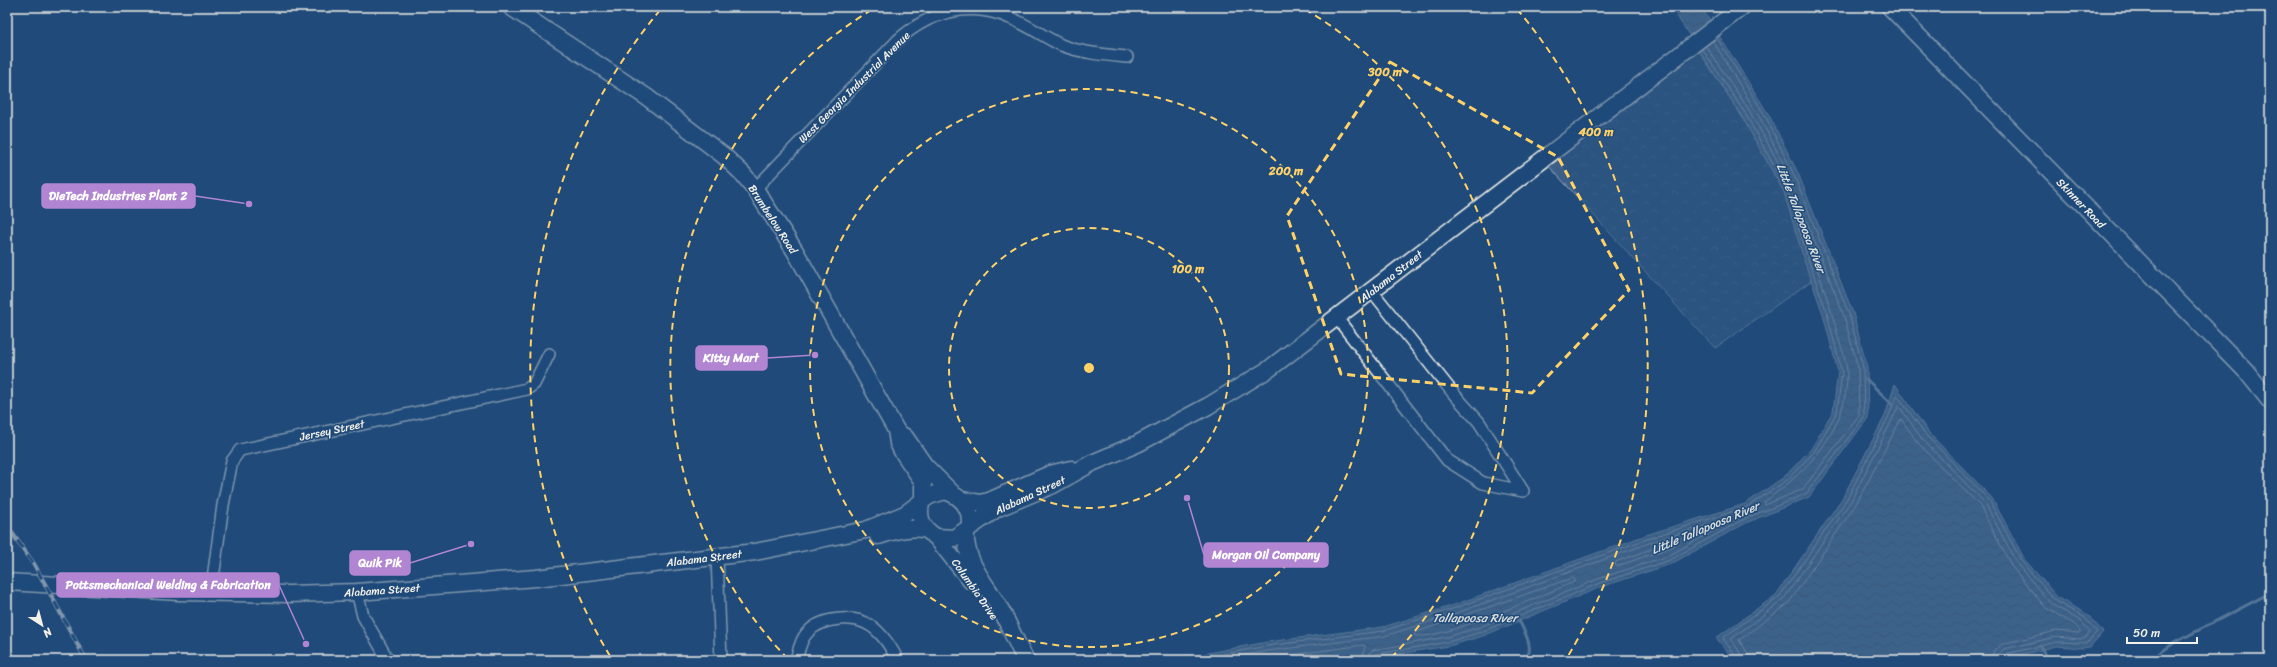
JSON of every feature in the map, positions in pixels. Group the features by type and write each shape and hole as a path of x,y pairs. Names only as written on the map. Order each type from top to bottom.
{"main road":[{"name":"Brumbelow Road","path":"511,7 648,98 724,156 755,189 795,252 896,430 900,447 923,482 922,502"},
{"name":"Skinner Road","path":"1890,7 2246,371 2270,401"},
{"name":"Alabama Street","path":"967,530 998,508 1053,485 1092,463 1137,444 1214,403 1269,370 1603,112 1672,62 1736,12"},
{"name":"Brumbelow Road","path":"896,430 905,437 925,466 956,497"},
{"name":"Alabama Street","path":"956,497 980,503 989,501 1050,474 1092,463"},
{"path":"942,492 956,497 970,514 967,530 954,538 931,534 920,519 922,502 942,492"},
{"name":"Alabama Street","path":"7,582 211,593 288,594 357,592 541,578 755,552 866,530 905,514 922,502"},
{"name":"Alabama Street","path":"755,552 785,554 838,546 902,529 914,528 931,534"},
{"name":"Columbia Drive","path":"967,530 967,550 969,560 1003,613 1026,660"},
{"name":"Columbia Drive","path":"931,534 964,570 995,618 1015,640"}],"street":[{"name":"West Georgia Industrial Avenue","path":"755,189 898,40 916,25 933,17 965,9 995,13 1010,18 1063,45 1103,55 1127,57"},
{"path":"1337,318 1446,460 1483,483 1524,491 1479,422 1453,393 1372,291"},
{"name":"Jersey Street","path":"211,593 224,499 232,461 240,450 526,389 534,384 549,354"},
{"path":"717,556 721,660"},
{"path":"357,592 363,616 388,660"},
{"path":"796,660 805,636 815,626 830,620 858,621 871,626 888,643 898,660"}],"highlighted area":[{"path":"1390,62 1558,157 1629,290 1532,393 1341,374 1287,216"}],"green space":[{"path":"1699,51 1741,115 1784,192 1811,281 1715,348 1548,165"}],"water":[{"name":"Tallapoosa River","path":"1671,7 1701,7 1769,115 1798,173 1853,313 1867,367 1868,418 1809,497 1746,523 1671,564 1601,587 1483,636 1449,646 1359,660 1170,660 1267,642 1383,627 1451,606 1649,534 1745,504 1784,477 1811,449 1833,411 1838,372 1823,314 1805,263 1784,192 1741,115"},
{"path":"1895,384 1929,433 1992,498 2025,560 2058,598 2087,614 2103,632 2090,647 2082,648 2057,646 1999,660 1735,660 1716,638 1776,595 1843,497 1885,416"}],"waterway":[{"path":"1866,379 1892,404"},
{"path":"2150,660 2174,643 2270,593"},
{"path":"1518,618 1526,634 1529,645 1528,656 1524,660"},
{"path":"2040,646 2048,660"}],"railway":[{"path":"7,526 34,564 86,660"}],"place":[{"name":"DieTech Industries Plant 2","path":"249,204"},
{"name":"Kitty Mart","path":"815,355"},
{"name":"Morgan Oil Company","path":"1187,498"},
{"name":"Quik Pik","path":"471,544"},
{"name":"Pottsmechanical Welding & Fabrication","path":"306,644"}],"water label":[{"name":"Little Tallapoosa River","path":"1801,218"},
{"name":"Little Tallapoosa River","path":"1705,528"}]}
